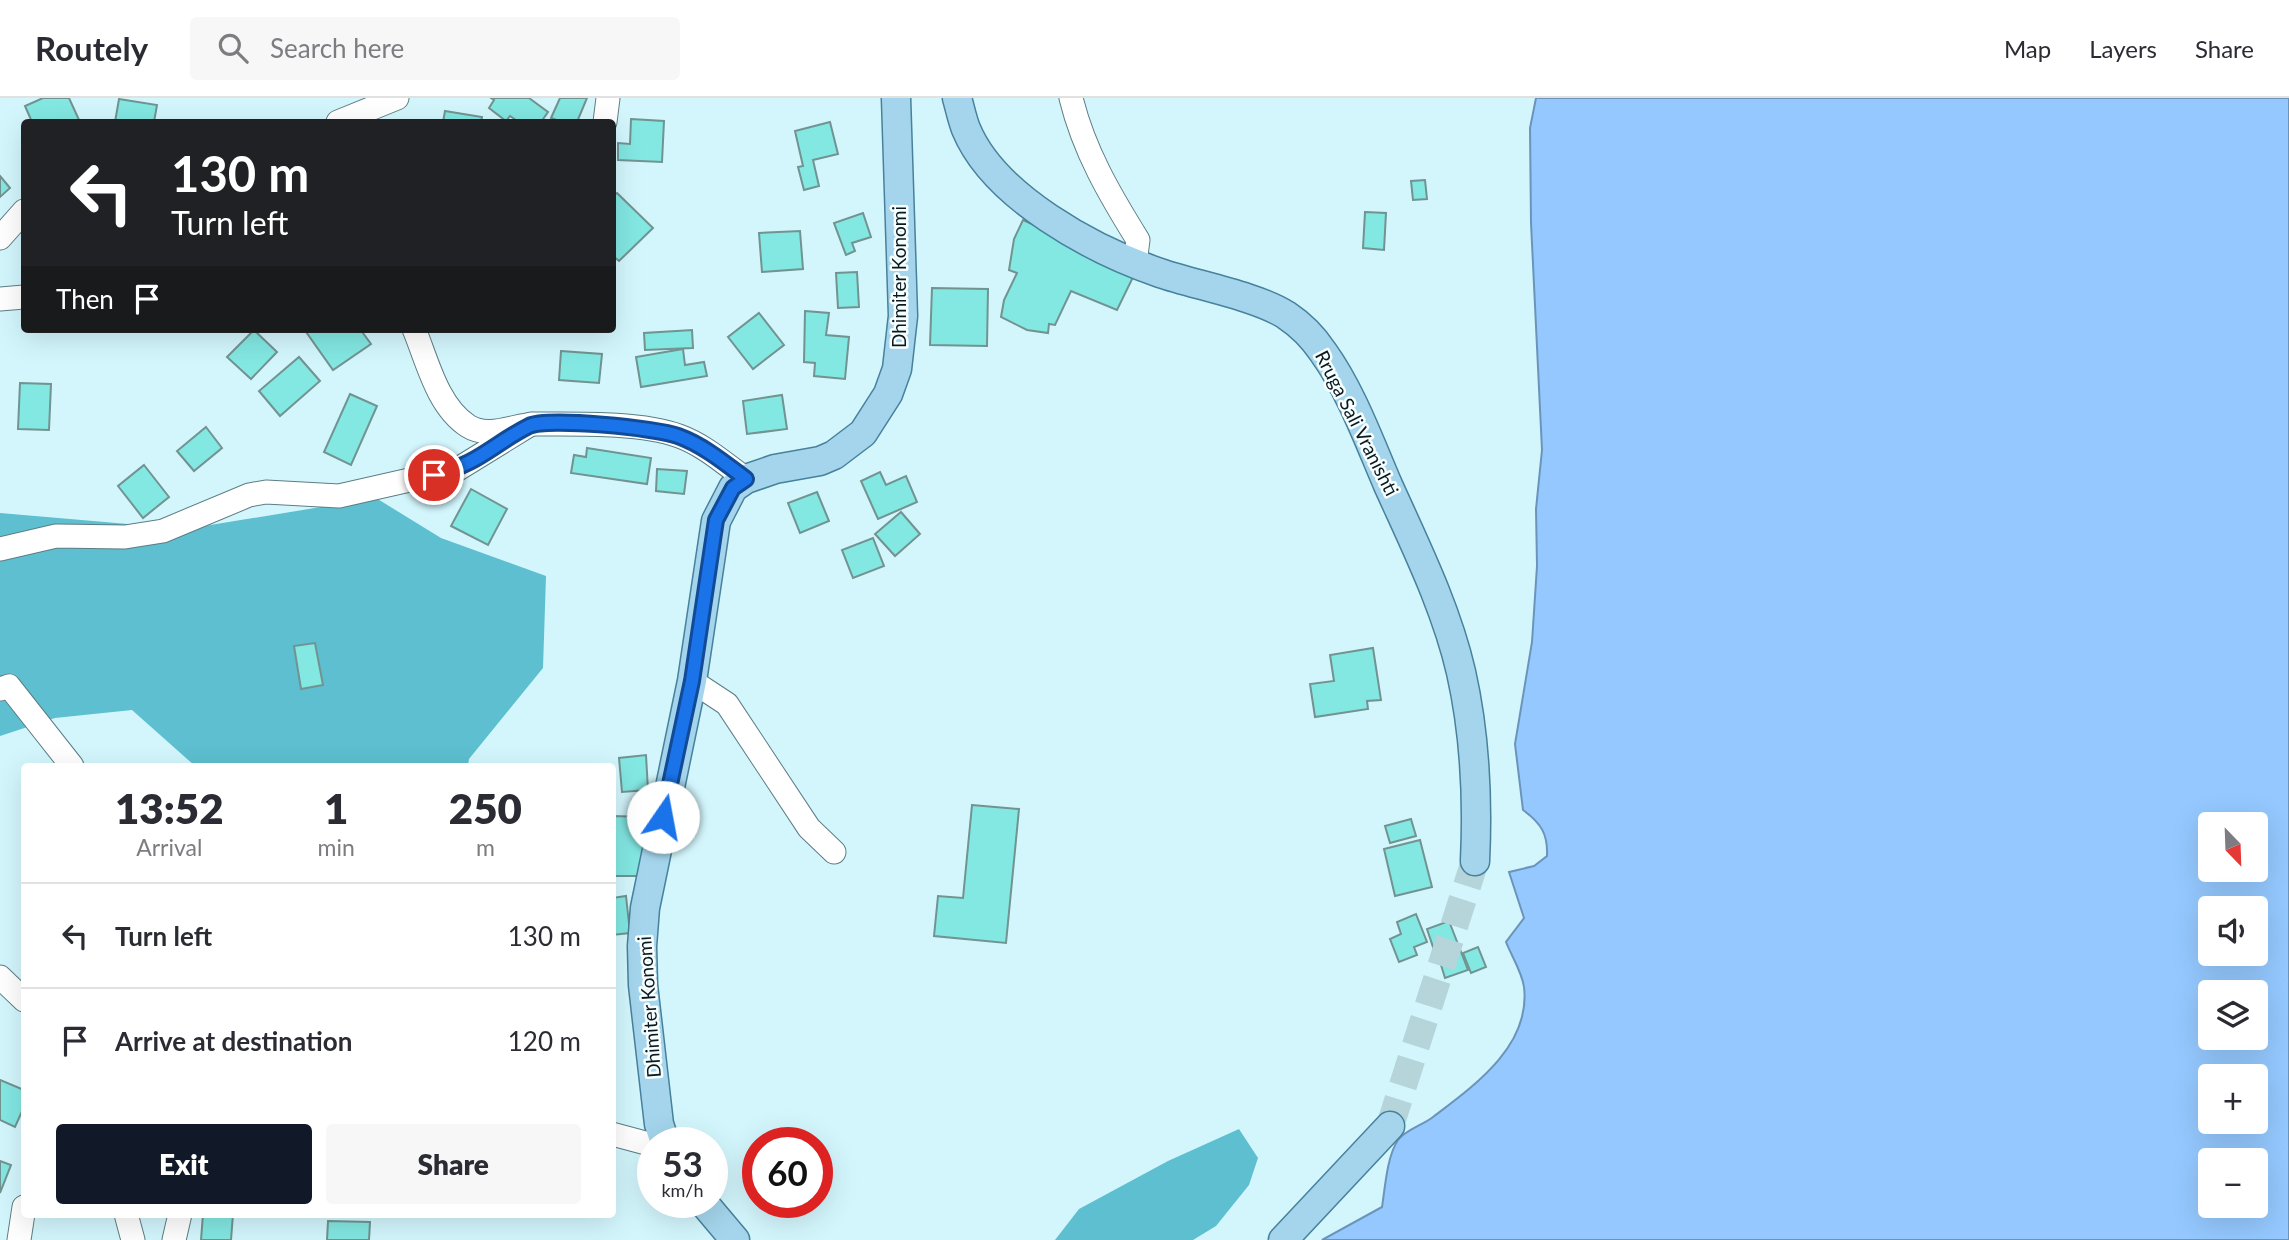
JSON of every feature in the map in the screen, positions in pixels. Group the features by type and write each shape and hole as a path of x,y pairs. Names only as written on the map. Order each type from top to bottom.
{"main road":[{"name":"Dhimiter Konomi","path":"660,1127 642,946 645,908 692,681 716,520 733,488 746,479 775,469 820,461 848,446 863,433 876,415 897,369 903,316 896,98"},
{"name":"Rruga Sali Vranishti","path":"957,98 966,130 996,175 1042,213 1108,252 1284,314 1310,334 1325,354 1363,426 1427,572 1461,670 1473,741 1477,805 1475,861"},
{"path":"1283,1240 1390,1126"},
{"path":"716,1218 735,1240"}],"street":[{"path":"345,119 397,98"},
{"path":"605,119 608,98"},
{"path":"1071,98 1088,152 1114,205 1138,240 1135,263"},
{"path":"0,238 21,214"},
{"path":"0,299 21,297"},
{"path":"416,333 439,391 452,411 469,427 495,432 531,424 612,425 677,435 700,446 746,479"},
{"path":"0,549 57,536 125,537 163,531 257,493 339,496 458,469 493,451 531,424"},
{"path":"692,681 727,704 809,828 834,852"},
{"path":"0,689 9,686 70,763"},
{"path":"0,977 21,997"},
{"path":"616,1135 637,1141"},
{"path":"19,1240 22,1218"},
{"path":"127,1218 133,1240"},
{"path":"174,1240 179,1218"}],"shaded area":[{"path":"1536,98 2289,98 2289,1240 1322,1240 1382,1207 1389,1163 1398,1140 1429,1120 1482,1078 1509,1046 1524,1008 1523,981 1506,942 1524,918 1509,872 1534,866 1547,856 1542,830 1523,810 1515,744 1532,642 1537,566 1536,509 1542,450 1531,223 1530,128"},
{"path":"376,498 441,538 546,576 543,668 468,763 192,763 132,710 55,718 0,736 0,513 186,529"},
{"path":"1239,1129 1258,1158 1249,1185 1216,1226 1193,1240 1055,1240 1079,1209 1168,1161"}],"building":[{"path":"43,98 69,98 79,119 31,119 25,106"},
{"path":"491,98 529,98 548,112 543,119 514,119 510,116 503,119 489,108 494,100"},
{"path":"560,98 587,98 578,119 551,118"},
{"path":"119,99 157,105 155,119 116,119"},
{"path":"445,111 482,117 482,119 444,119"},
{"path":"631,119 664,121 662,162 618,160 618,143 630,144"},
{"path":"830,122 838,154 813,160 819,186 804,190 798,167 803,166 795,131"},
{"path":"0,176 10,188 0,197"},
{"path":"1425,180 1427,199 1413,200 1411,181"},
{"path":"616,194 653,228 619,261 616,258"},
{"path":"1365,212 1386,213 1384,250 1363,248"},
{"path":"863,213 871,237 852,243 855,251 846,255 834,223"},
{"path":"1023,220 1136,271 1117,310 1071,291 1055,325 1049,324 1048,333 1027,330 1001,317 1004,300 1017,273 1009,270 1014,239"},
{"path":"800,231 803,269 762,272 759,233"},
{"path":"857,272 859,307 838,308 836,273"},
{"path":"932,288 988,289 987,346 930,345"},
{"path":"805,311 829,313 826,335 849,337 845,379 814,376 815,363 804,362"},
{"path":"759,313 784,345 753,369 728,337"},
{"path":"692,330 693,348 645,350 644,333"},
{"path":"251,333 257,333 277,352 251,379 227,357"},
{"path":"307,333 363,333 371,344 333,370"},
{"path":"683,349 685,365 704,362 707,376 641,387 636,357"},
{"path":"561,351 602,354 599,383 559,380"},
{"path":"299,357 320,381 280,416 259,391"},
{"path":"20,383 51,384 49,430 18,429"},
{"path":"350,394 377,406 351,465 324,452"},
{"path":"782,395 787,429 747,434 743,401"},
{"path":"206,427 222,448 194,471 177,451"},
{"path":"587,448 651,458 647,484 571,473 574,455 586,457"},
{"path":"144,465 169,497 143,518 118,486"},
{"path":"657,469 687,471 684,494 656,491"},
{"path":"880,472 886,485 906,476 917,502 878,519 861,481"},
{"path":"471,489 507,509 488,545 451,526"},
{"path":"817,492 829,521 800,533 788,503"},
{"path":"901,512 920,534 895,556 875,534"},
{"path":"873,538 884,566 853,578 842,550"},
{"path":"315,643 323,685 301,689 294,646"},
{"path":"1373,648 1381,700 1367,701 1368,709 1315,717 1310,684 1334,681 1330,655"},
{"path":"646,755 648,790 622,792 619,758"},
{"path":"972,805 1019,809 1006,943 934,936 938,896 963,898"},
{"path":"616,816 646,817 644,876 616,876"},
{"path":"1411,819 1416,836 1390,843 1385,826"},
{"path":"1420,840 1432,887 1395,896 1384,849"},
{"path":"626,896 630,933 616,935 616,897"},
{"path":"1416,914 1427,942 1414,947 1417,955 1399,962 1390,939 1401,934 1397,922"},
{"path":"1449,921 1468,970 1445,978 1441,965 1451,962 1448,955 1437,959 1427,929"},
{"path":"1478,947 1486,967 1471,973 1463,953"},
{"path":"0,1080 21,1089 21,1114 15,1127 0,1120"},
{"path":"0,1161 11,1165 0,1193"},
{"path":"203,1218 233,1218 231,1240 201,1240"},
{"path":"328,1221 370,1222 369,1240 327,1240"}],"tunnel":[{"path":"1390,1126 1475,861"}],"route":[{"path":"434,475 458,469 493,451 531,424 612,425 677,435 700,446 746,479 733,488 716,520 692,681 663,817"}]}
